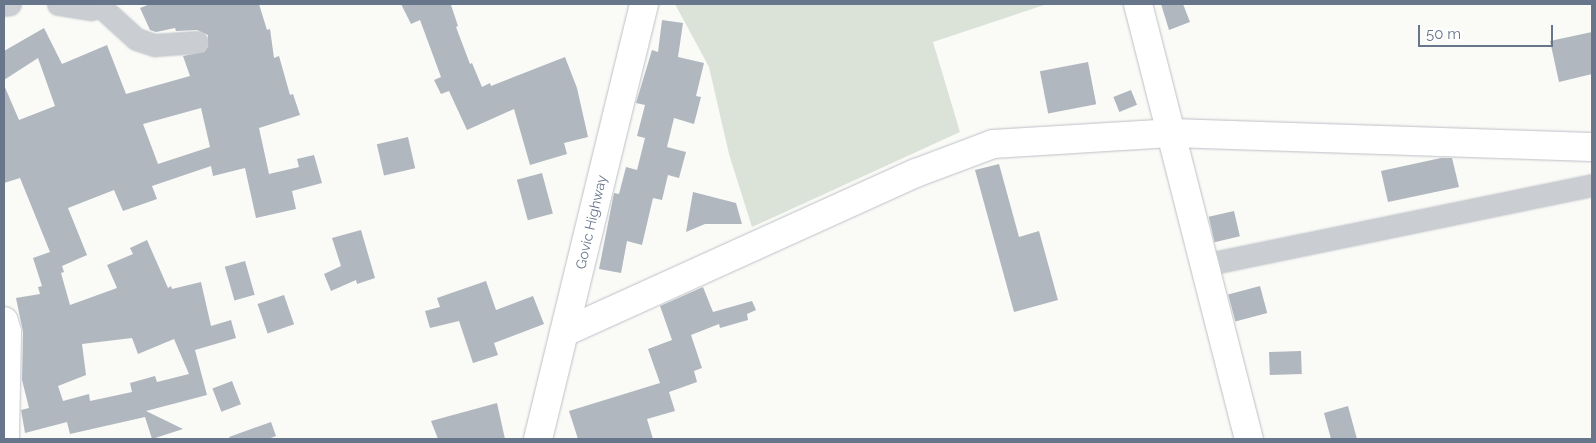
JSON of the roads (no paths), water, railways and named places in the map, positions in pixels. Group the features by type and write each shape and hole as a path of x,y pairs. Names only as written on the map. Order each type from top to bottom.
{"street":[{"path":"4,5 10,4"},
{"path":"58,4 91,10 100,6 136,39 155,44 197,42"},
{"name":"Govic Highway","path":"538,439 644,4"},
{"path":"1138,4 1203,266 1249,439"},
{"path":"565,332 907,177 993,144 1171,133 1592,147"},
{"path":"1203,266 1592,185"},
{"path":"5,328 5,439"}]}
